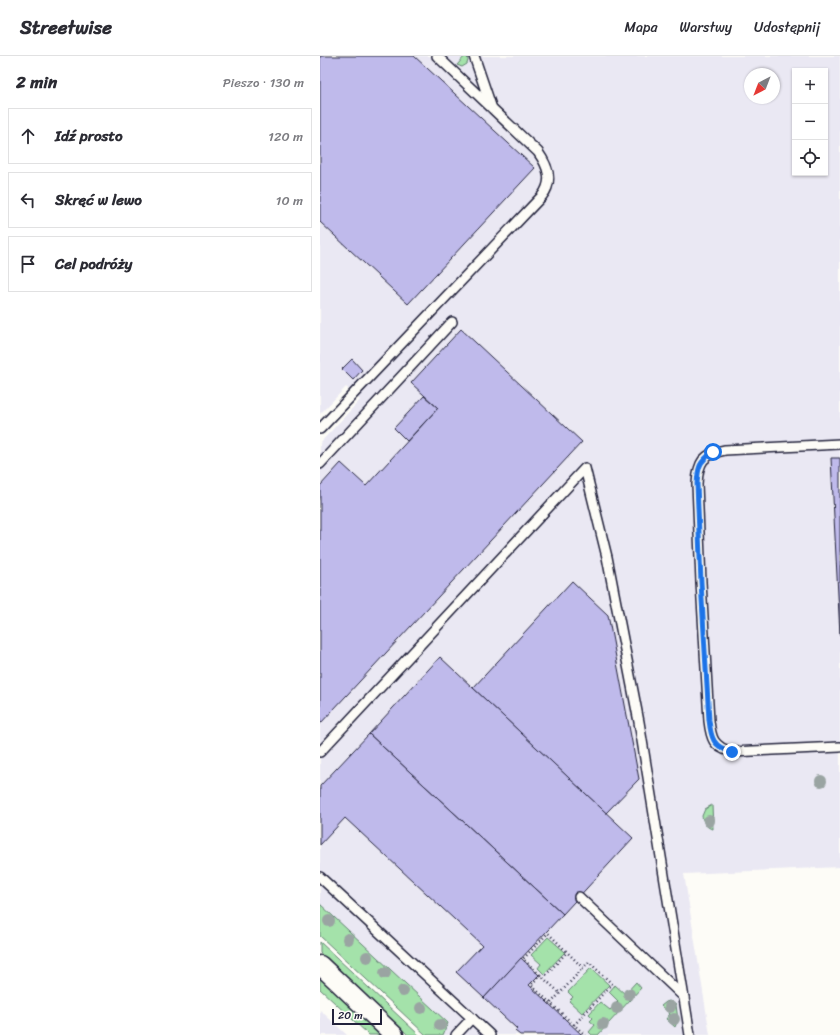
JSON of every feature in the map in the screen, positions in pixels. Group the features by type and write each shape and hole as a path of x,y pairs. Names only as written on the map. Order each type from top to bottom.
{"street":[{"path":"320,965 394,1035"}],"lane":[{"path":"320,429 545,192 549,181 549,172 538,152 437,56"},
{"path":"474,56 492,107"},
{"path":"320,464 452,322"},
{"path":"840,444 725,450 713,452 704,459 698,470 697,484 708,713 710,734 713,741 718,746 732,752 840,747"},
{"path":"320,752 585,468 607,557 639,722 690,1035"},
{"path":"320,877 490,1035"},
{"path":"579,897 684,997"},
{"path":"456,1035 472,1018"}],"path":[{"path":"560,993 523,959 548,934 584,968"},
{"path":"544,978 567,952"},
{"path":"551,1003 589,962 612,984 574,1025"},
{"path":"540,975 531,985 585,1035"}],"shaded area":[{"path":"320,56 840,56 840,867 684,874 710,1035 441,1035 320,921 320,443 360,400 346,387 320,414"},
{"path":"320,1010 347,1035 320,1035"}],"green space":[{"path":"465,56 467,56 468,60 467,64 462,67 457,65"},
{"path":"712,805 713,829 705,824 702,816 705,809"},
{"path":"320,904 448,1023 443,1035 426,1035 320,936"},
{"path":"548,937 565,952 544,974 538,968 541,964 531,955"},
{"path":"320,942 419,1035 408,1035 320,953"},
{"path":"591,968 609,985 582,1013 569,1001 573,997 568,992"},
{"path":"320,978 379,1035 369,1035 320,989"},
{"path":"636,982 641,988 598,1035 592,1035 589,1032 595,1025 590,1021 593,1018 589,1014 600,1002 610,1010 618,1001 609,992 615,985 625,994"},
{"path":"669,1001 676,1005 678,1020 675,1027 666,1019 670,1014 661,1006"}],"building":[{"path":"320,56 414,56 535,168 408,304 320,222"},
{"path":"461,329 582,442 320,724 320,486 341,463 366,486 438,408 411,383"},
{"path":"352,359 362,370 353,380 342,369"},
{"path":"424,396 438,408 407,441 394,428"},
{"path":"831,458 840,458 840,635"},
{"path":"572,581 608,615 639,779 606,813 473,688"},
{"path":"440,657 633,838 563,914 369,734"},
{"path":"369,734 563,914 484,998 456,972 482,945 345,818 320,845 320,786"},
{"path":"521,958 539,975 529,985 582,1035 520,1035 515,1031 517,1029 484,998"}],"route":[{"path":"713,452 704,459 698,470 697,484 709,720 710,734 713,741 718,746 732,752"}]}
